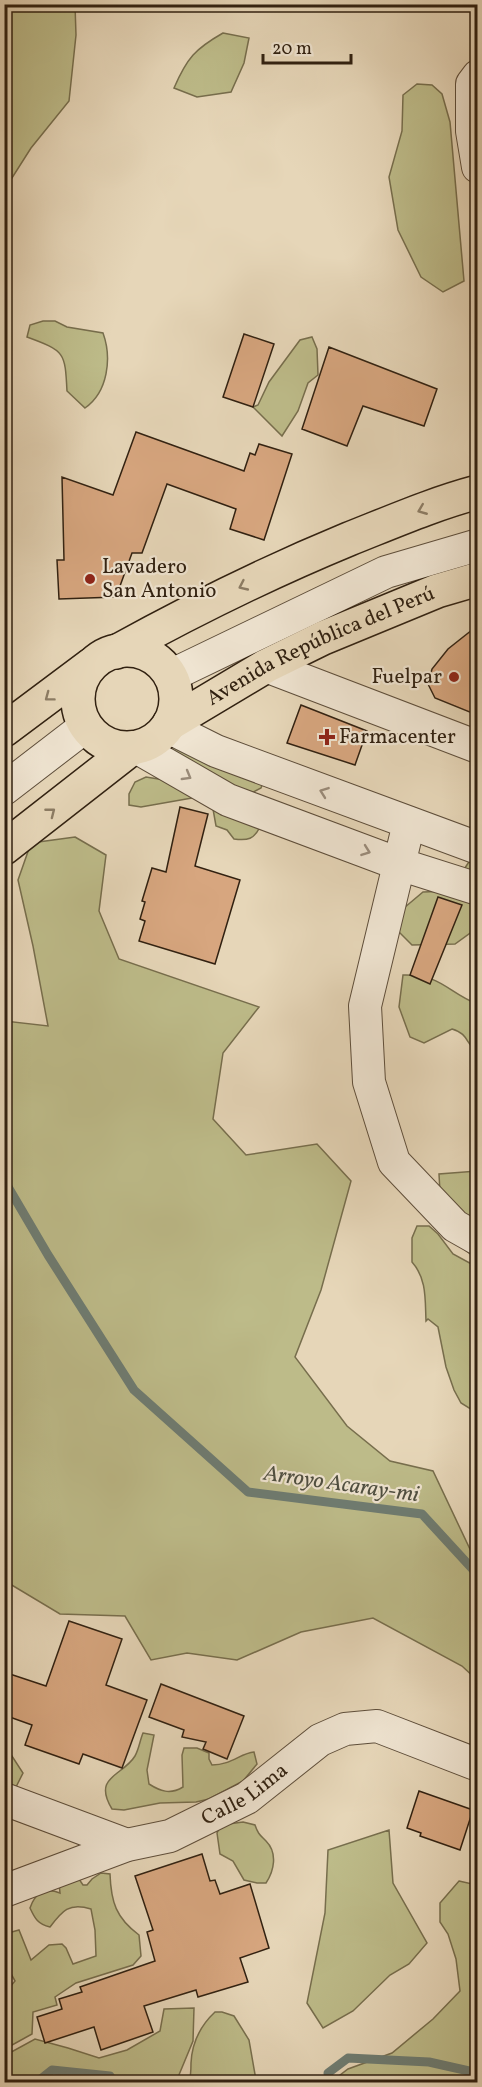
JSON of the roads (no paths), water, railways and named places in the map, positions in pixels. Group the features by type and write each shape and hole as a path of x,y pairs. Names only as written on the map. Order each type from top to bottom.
{"highway":[{"path":"4,730 104,658 197,607 310,555 437,503 477,492"},
{"name":"Avenida República del Perú","path":"169,725 266,666 324,638 426,596 477,579"},
{"path":"132,650 145,653 158,661 170,676 176,697 175,711 169,725 148,744 134,748 119,748 106,744 86,726 80,714 79,694 85,674 104,658 132,650"},
{"path":"4,848 134,748"}],"street":[{"path":"477,76 472,84 472,130 477,167"},
{"path":"170,676 386,572 477,545"},
{"path":"266,666 477,747"},
{"path":"169,725 216,751 477,848"},
{"path":"4,789 86,726"},
{"path":"134,748 228,800 399,864 477,889"},
{"path":"409,823 366,1006 369,1082 394,1162 455,1226 477,1239"},
{"name":"Calle Lima","path":"4,1892 127,1845 170,1836 247,1798 320,1740 345,1729 377,1726 477,1765"},
{"path":"4,1799 127,1845"}],"waterway":[{"name":"Arroyo Acaray-mi","path":"4,1180 48,1255 134,1390 248,1492 422,1514 478,1575"},
{"name":"Arroyo Acaray-mi","path":"329,2082 328,2073 348,2058 429,2062 478,2073"},
{"name":"Arroyo Acaray-mi","path":"37,2082 52,2070 110,2076 114,2082"}],"place":[{"name":"Lavadero San Antonio","path":"90,579"},
{"name":"Fuelpar","path":"454,677"},
{"name":"Farmacenter","path":"327,737"}]}
